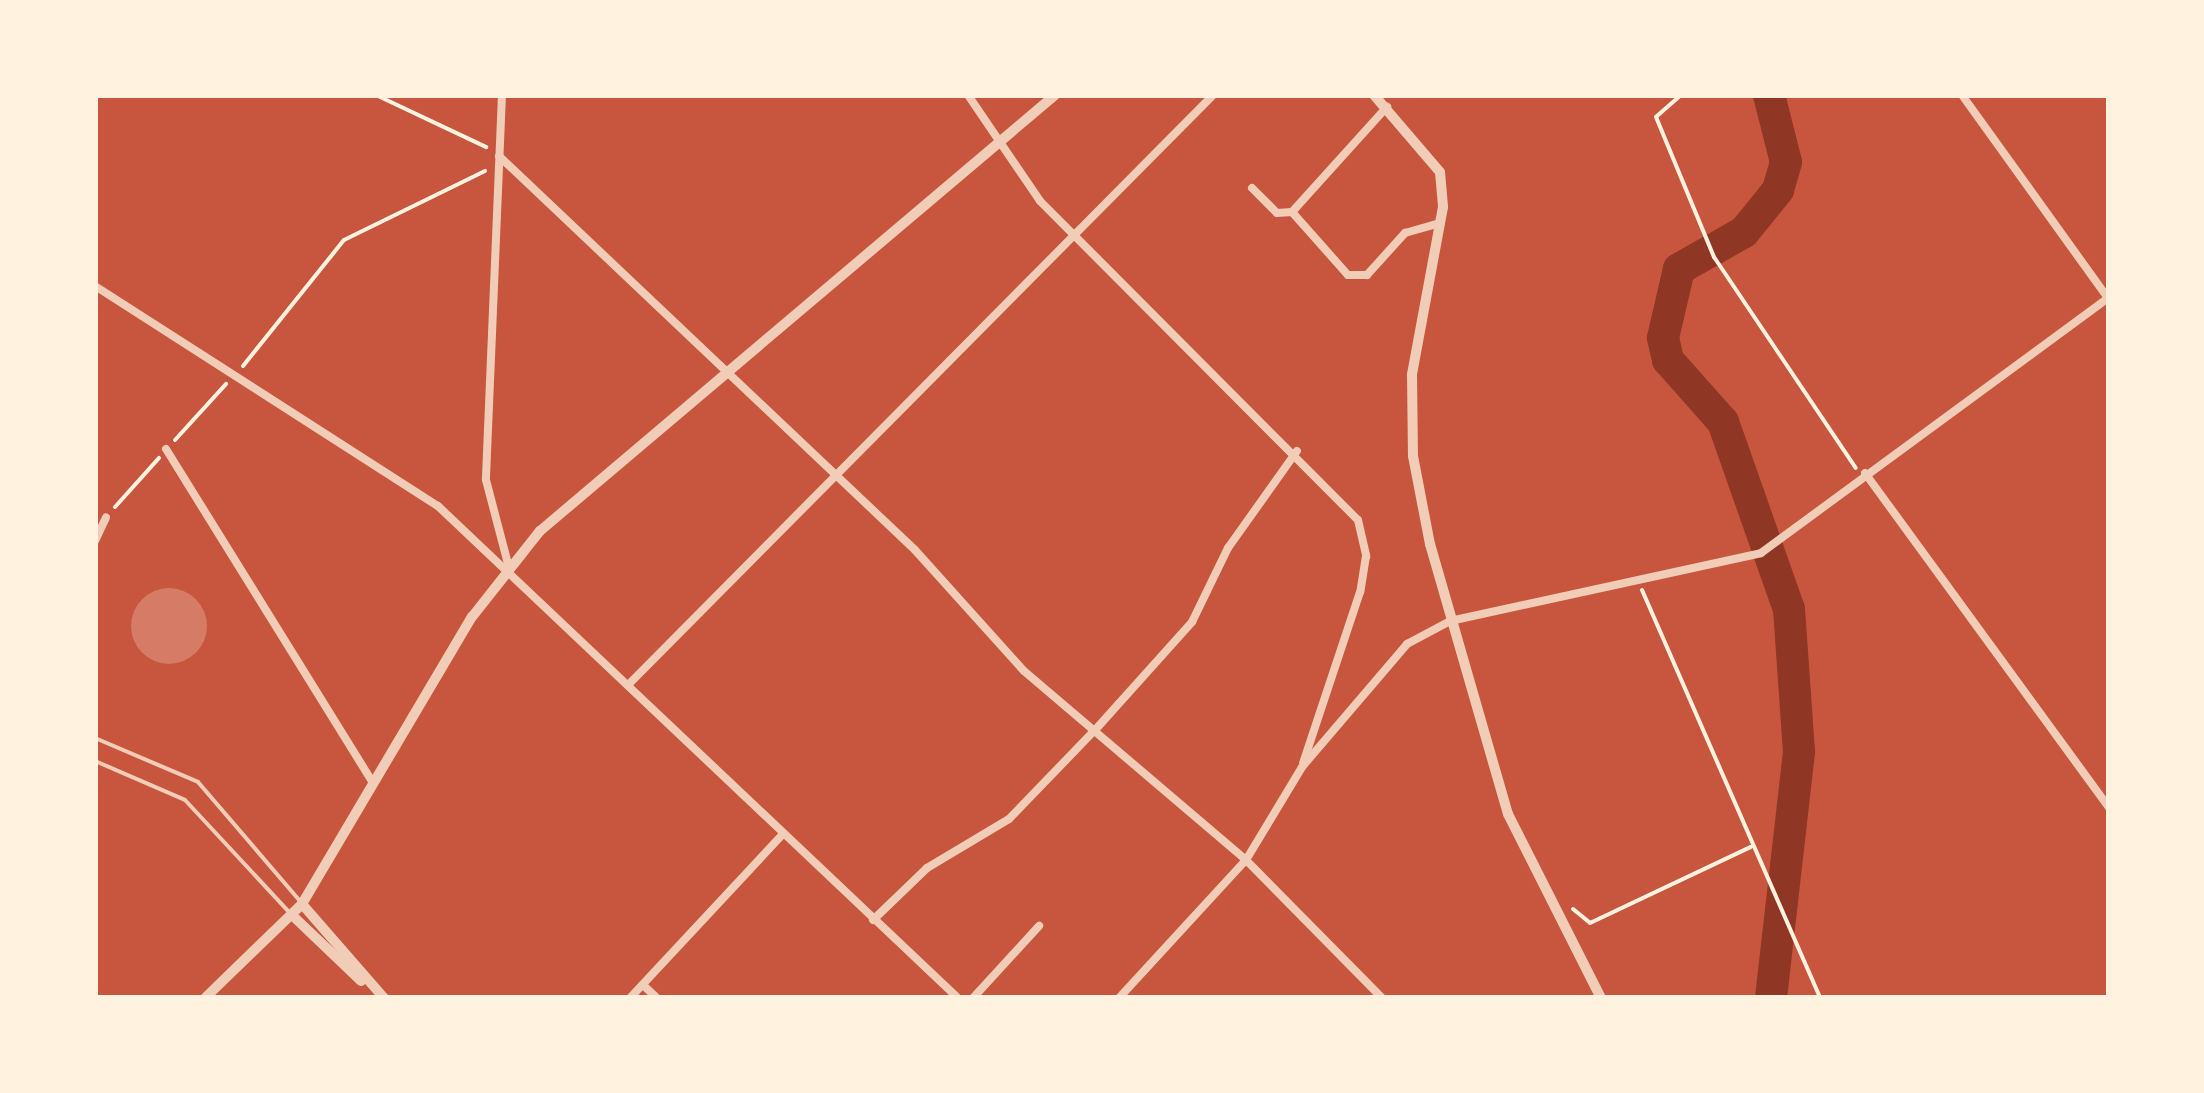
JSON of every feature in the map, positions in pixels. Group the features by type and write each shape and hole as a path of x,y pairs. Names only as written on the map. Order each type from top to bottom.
{"street":[{"path":"502,95 486,480 510,568"},
{"path":"968,95 998,142 1078,240 1297,452 1358,520 1366,556 1302,767"},
{"path":"205,998 302,904 372,782 510,568 574,497 1056,95"},
{"path":"630,683 1078,240 1214,95"},
{"path":"1374,95 1440,172 1440,223 1412,374 1413,456 1450,620 1508,814 1550,910 1601,998"},
{"path":"1119,998 1246,860 1302,767 1376,670 1450,620 1639,582 1761,552 2109,298 1962,95"},
{"path":"1252,188 1277,213 1292,212 1387,106"},
{"path":"499,158 838,480 1024,672 1096,729 1246,860 1382,998"},
{"path":"1292,212 1348,275 1367,275 1405,234 1440,223"},
{"path":"95,286 438,506 510,568 781,836 958,998"},
{"path":"166,449 372,782"},
{"path":"873,920 927,868 1009,819 1096,729 1192,622 1228,548 1297,452"},
{"path":"1863,475 2109,808"},
{"path":"95,541 106,518"},
{"path":"630,998 781,836"},
{"path":"302,904 383,998"},
{"path":"293,916 383,998"},
{"path":"973,998 1039,926"},
{"path":"642,985 657,998"}],"lane":[{"path":"95,738 198,782 302,904"},
{"path":"95,761 184,800 293,916"}],"path":[{"path":"376,95 499,158"},
{"path":"1681,95 1656,116 1714,258 1863,475"},
{"path":"106,518 236,374 344,240 499,158"},
{"path":"1639,582 1751,847 1820,998"},
{"path":"1550,910 1563,904 1590,923 1751,847"}],"building":[{"path":"169,588 196,599 207,626 196,653 169,664 142,653 131,626 142,599"}],"waterway":[{"path":"1769,95 1786,162 1778,190 1744,232 1679,269 1663,338 1668,360 1723,422 1789,609 1799,752 1771,998"}]}
